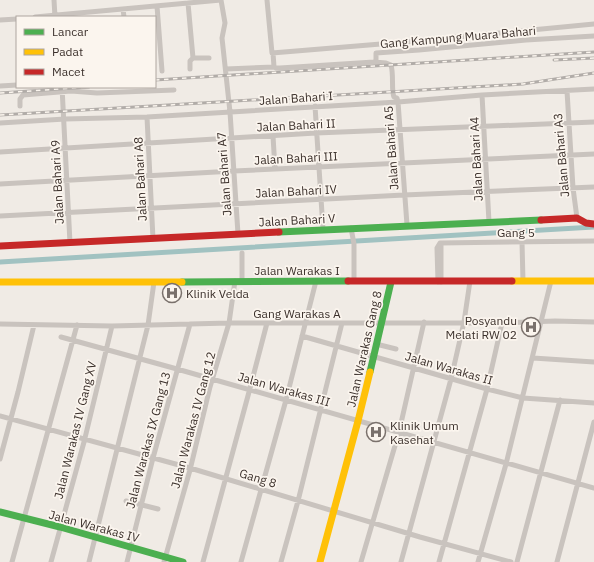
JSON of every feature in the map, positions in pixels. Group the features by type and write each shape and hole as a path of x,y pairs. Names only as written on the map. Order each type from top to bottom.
{"street":[{"path":"54,0 55,16 90,14 123,9 221,0"},
{"path":"155,0 157,6 162,71"},
{"name":"Jalan Bahari A7","path":"221,0 225,23 222,35 230,112 238,234"},
{"path":"267,0 271,52 273,52 274,67"},
{"path":"188,3 193,58 190,61 190,68"},
{"path":"123,9 124,16"},
{"path":"0,20 16,19"},
{"name":"Gang Kampung Muara Bahari","path":"273,52 594,24"},
{"name":"Gang Kampung Muara Bahari","path":"226,69 280,68 374,62 376,61 376,53 526,40 594,36"},
{"path":"376,44 376,53"},
{"path":"193,58 209,58"},
{"name":"Jalan Bahari A5","path":"374,62 391,65 393,85 392,92 394,97 397,98 398,102 407,225"},
{"path":"156,64 161,63"},
{"path":"0,86 16,85"},
{"path":"20,106 20,99 23,95 62,89 106,93 174,90"},
{"name":"Jalan Bahari A9","path":"62,89 70,243"},
{"name":"Jalan Bahari I","path":"0,123 64,119 147,117 594,89"},
{"name":"Jalan Bahari A3","path":"566,91 573,188 577,218"},
{"name":"Jalan Bahari A4","path":"482,96 485,127 485,160 489,222"},
{"path":"314,106 323,229"},
{"name":"Jalan Bahari A8","path":"147,117 153,239"},
{"name":"Jalan Bahari II","path":"0,152 273,136 594,122"},
{"path":"273,136 275,169"},
{"name":"Jalan Bahari III","path":"0,184 594,154"},
{"name":"Jalan Bahari IV","path":"0,216 320,199 594,187"},
{"name":"Jalan Bahari V","path":"0,246 323,229 352,232 407,225 577,218 586,223 594,224"},
{"path":"352,232 354,244 354,281"},
{"name":"Gang 5","path":"440,282 437,248 440,244 522,242 571,243 594,241"},
{"path":"522,242 523,281"},
{"path":"242,253 242,281"},
{"path":"241,562 286,400 316,281"},
{"path":"401,562 451,379 464,322 470,281"},
{"path":"478,562 506,464 551,281"},
{"name":"Jalan Warakas I","path":"0,282 594,282"},
{"path":"89,562 148,325 154,282"},
{"name":"Jalan Warakas IV Gang 12","path":"164,559 190,468 212,380 229,323 234,282"},
{"name":"Jalan Warakas Gang 8","path":"334,511 358,421 391,282"},
{"path":"361,562 399,432 424,322"},
{"name":"Gang Warakas A","path":"0,324 112,326 229,323 594,322"},
{"path":"203,562 267,323"},
{"path":"281,562 298,501 342,323"},
{"path":"439,562 487,389 502,323"},
{"name":"Jalan Warakas IX Gang 13","path":"127,562 153,458 190,324"},
{"path":"0,458 34,325"},
{"path":"12,562 77,325"},
{"name":"Jalan Warakas IV Gang XV","path":"51,562 112,326"},
{"name":"Jalan Warakas II","path":"302,336 523,398 594,403"},
{"name":"Jalan Warakas III","path":"61,337 594,488"},
{"path":"376,344 396,349"},
{"path":"533,358 594,362"},
{"path":"517,562 560,400"},
{"name":"Gang 8","path":"0,416 190,468 298,501 510,562"},
{"path":"557,562 594,422"},
{"path":"126,501 158,509"},
{"path":"320,562 334,511"},
{"name":"Jalan Warakas IV","path":"0,512 131,547 164,559 183,562"}],"waterway":[{"path":"0,262 594,227"}],"railway":[{"path":"156,80 594,52"},
{"path":"554,60 594,58"},
{"path":"0,115 523,84 594,73"},
{"path":"0,93 74,88"}],"traffic: fast":[{"path":"279,232 541,220"},
{"path":"182,282 348,281"},
{"path":"370,372 391,282"},
{"path":"0,512 60,527 183,562"}],"traffic: slow":[{"path":"512,281 594,281"},
{"path":"0,282 182,282"},
{"path":"320,562 370,372"}],"traffic: jam":[{"path":"541,220 577,218 586,223 594,224"},
{"path":"0,246 279,232"},
{"path":"348,281 512,281"}],"place":[{"name":"Klinik Velda","path":"172,293"},
{"name":"Posyandu Melati RW 02","path":"531,327"},
{"name":"Klinik Umum Kasehat","path":"376,432"}]}
